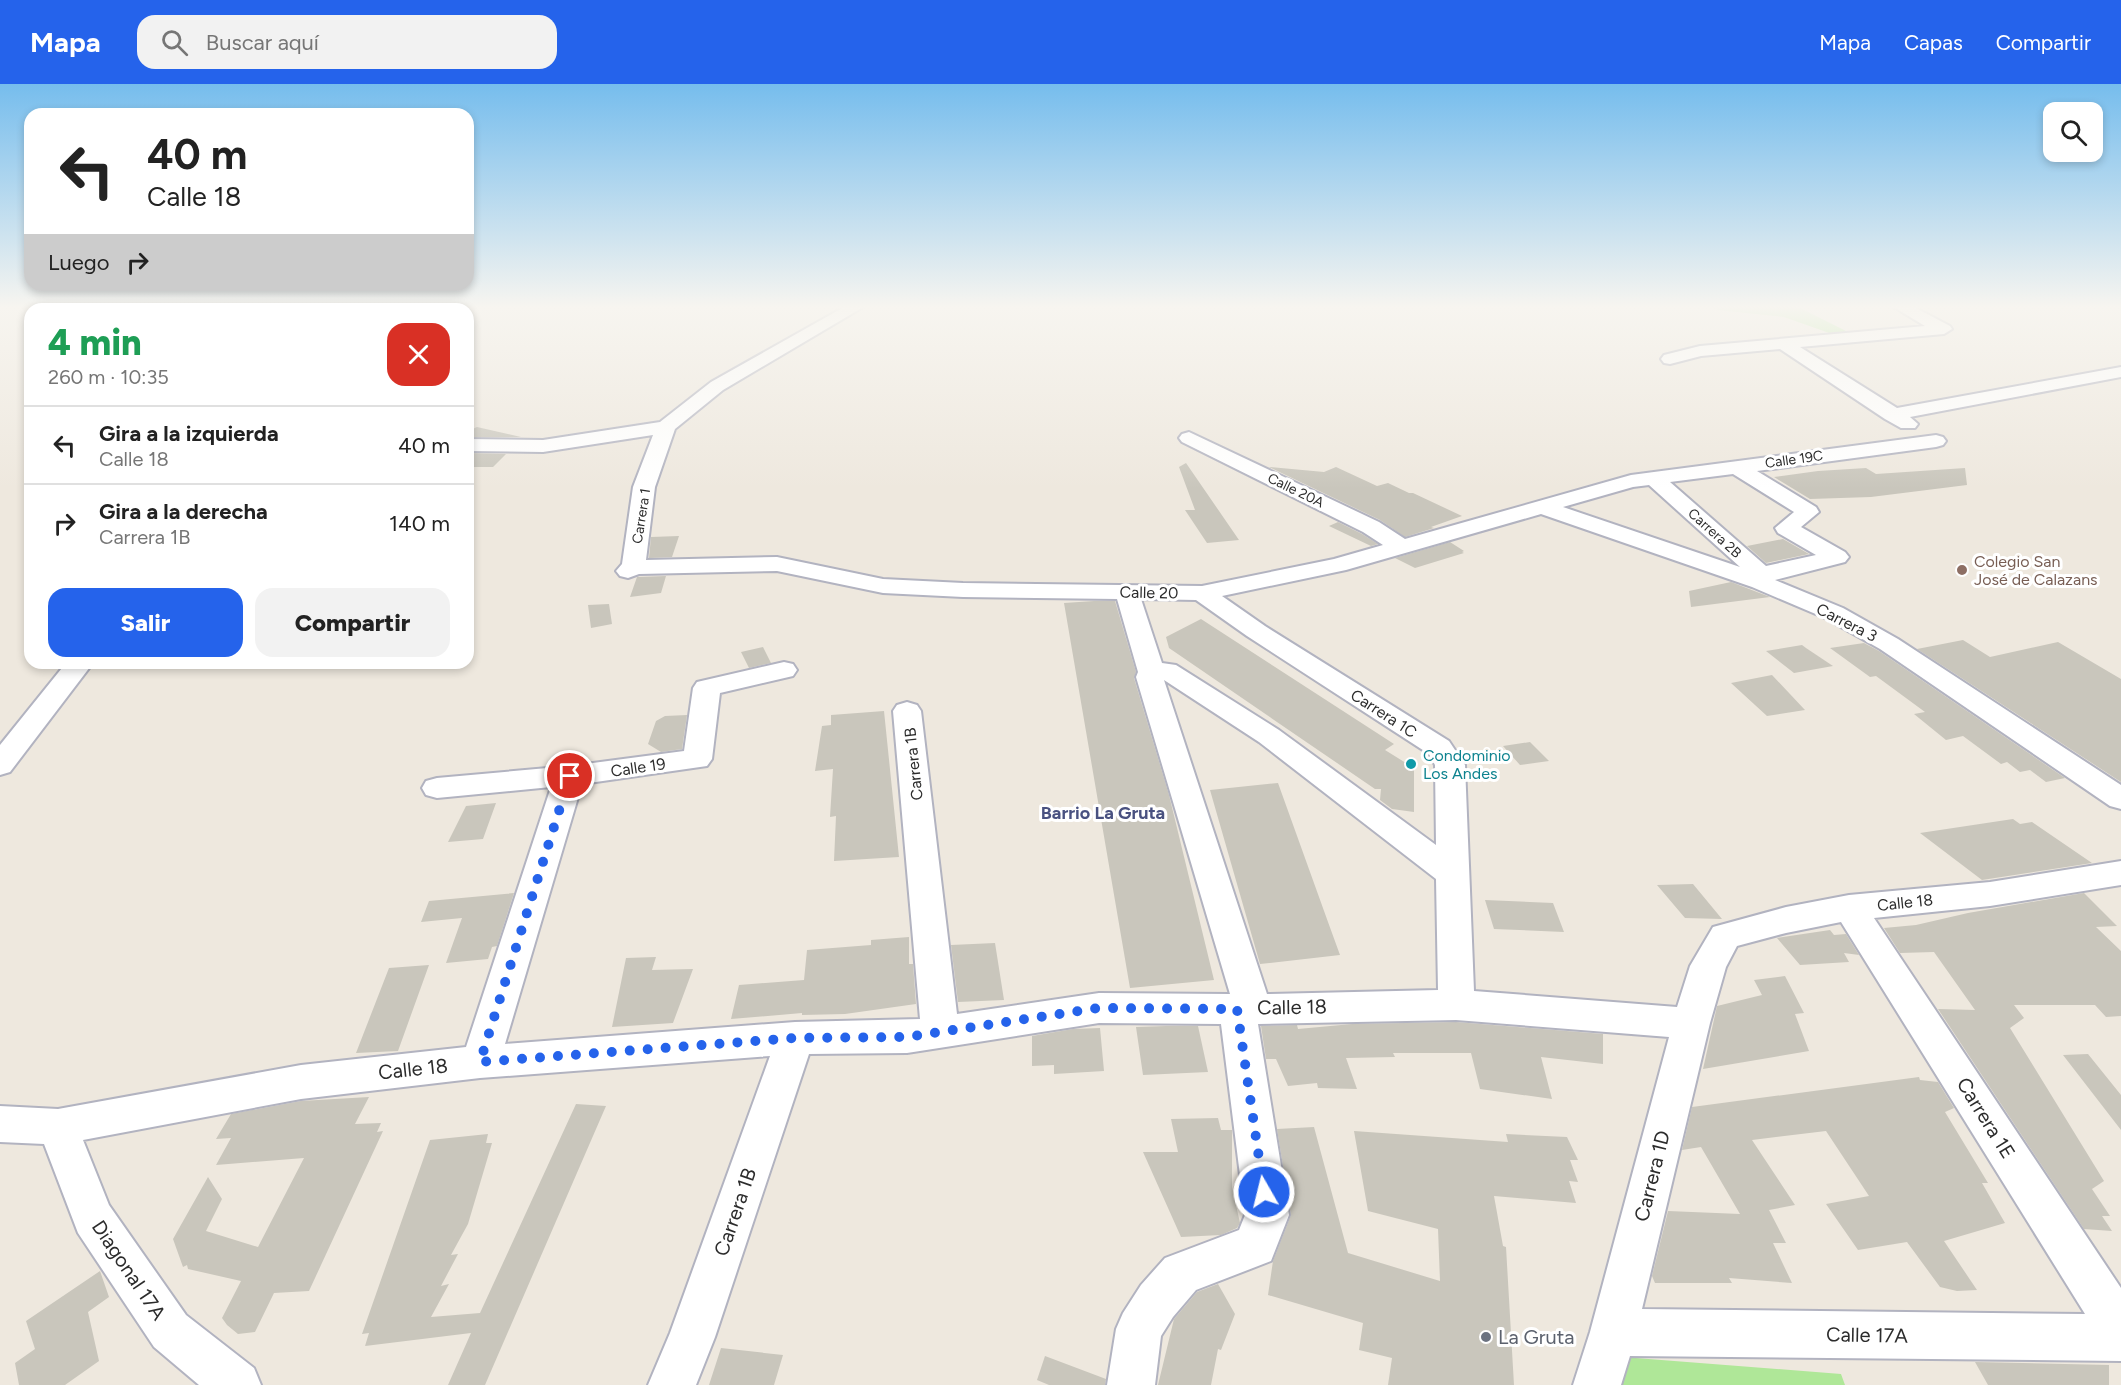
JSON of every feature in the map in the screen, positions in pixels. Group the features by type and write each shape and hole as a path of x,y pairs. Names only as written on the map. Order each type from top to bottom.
{"street":[{"path":"474,445 543,446 666,427 717,386 751,367"},
{"path":"1818,367 1892,415 2121,372"},
{"name":"Calle 19C","path":"1652,477 1936,441 1892,415"},
{"name":"Carrera 1","path":"631,569 644,487 666,427"},
{"name":"Calle 20A","path":"1189,438 1371,527 1402,547"},
{"path":"1737,467 1808,512 1786,528 1837,557 1769,582"},
{"name":"Calle 20","path":"631,569 777,564 883,586 963,590 1202,593 1338,566 1652,477"},
{"name":"Carrera 2B","path":"1652,477 1769,582"},
{"name":"Carrera 3","path":"1542,507 1769,582 1834,613 1889,644 2121,799"},
{"path":"1127,592 1151,672 1149,677 1245,1009 1267,1215 1255,1246 1181,1274 1157,1301 1139,1329 1131,1385"},
{"name":"Carrera 1C","path":"1202,593 1256,631 1439,748 1450,765 1456,1005"},
{"path":"0,765 75,669"},
{"name":"Calle 19","path":"436,788 570,776 697,759 708,688 784,670"},
{"path":"1151,672 1167,671 1269,736 1453,874"},
{"name":"Carrera 1B","path":"907,711 940,1032"},
{"path":"480,1062 570,776"},
{"name":"Calle 18","path":"1708,966 1725,936 1786,920 1849,908 2115,882"},
{"name":"Carrera 1E","path":"1849,908 1915,1006 2045,1214 2121,1329"},
{"name":"Carrera 1D","path":"1597,1385 1613,1332 1691,1023 1708,966"},
{"name":"Calle 18","path":"0,1124 58,1127 301,1082 480,1062 795,1038 907,1037 1099,1008 1245,1009 1456,1005 1691,1023"},
{"name":"Carrera 1B","path":"672,1385 692,1337 795,1038"},
{"name":"Diagonal 17A","path":"58,1127 93,1218 170,1331 237,1385"},
{"name":"Calle 17A","path":"1613,1332 2121,1338"}],"green space":[{"path":"1610,1356 1841,1374 1845,1385 1618,1385"}],"building":[{"path":"477,427 521,437 474,437 474,428"},
{"path":"474,453 506,454 493,467 474,467"},
{"path":"1186,463 1239,540 1207,543 1185,510 1195,510 1179,467"},
{"path":"1269,467 1324,472 1336,467 1377,486 1388,483 1462,516 1405,537 1380,520"},
{"path":"1866,468 1876,474 1965,468 1967,485 1871,497 1810,499 1774,477"},
{"path":"1338,522 1378,544 1371,546 1329,526"},
{"path":"679,536 672,557 649,558 651,537"},
{"path":"1783,539 1809,554 1766,563 1747,546"},
{"path":"1450,542 1464,553 1415,568 1395,558"},
{"path":"666,576 661,593 630,597 637,577"},
{"path":"1731,582 1770,597 1691,607 1689,591"},
{"path":"1115,601 1136,672 1134,678 1169,795 1214,980 1130,988 1064,603"},
{"path":"609,604 612,624 591,628 588,605"},
{"path":"1201,619 1394,744 1385,750 1414,768 1414,812 1392,809 1380,800 1381,789 1375,789 1169,648 1166,637"},
{"path":"1963,640 1990,657 2058,642 2121,679 2121,782 1917,649"},
{"path":"1864,643 2065,778 2046,782 2030,770 2020,772 2007,762 2001,764 1963,736 1946,740 1914,714 1925,712 1876,676 1870,677 1830,648"},
{"path":"1802,645 1833,666 1794,673 1766,651"},
{"path":"763,647 771,663 749,668 741,652"},
{"path":"1772,675 1805,710 1767,716 1731,683"},
{"path":"884,711 899,857 834,861 836,816 830,817 833,769 815,771 822,726 831,725 831,715"},
{"path":"687,715 682,749 661,752 648,744 656,721 665,716"},
{"path":"1530,742 1549,761 1520,765 1503,746"},
{"path":"1278,783 1340,955 1260,964 1210,790"},
{"path":"496,803 483,839 448,842 466,806"},
{"path":"2013,819 2020,824 2032,822 2092,863 1982,880 1920,833"},
{"path":"1693,884 1722,919 1685,918 1657,885"},
{"path":"514,893 497,946 492,947 488,959 446,963 462,918 421,922 429,901"},
{"path":"2084,893 2117,926 2096,927 2121,951 2121,1016 2106,1017 2095,1005 2014,1005 2024,1018 2010,1028 2104,1181 2092,1189 2110,1216 2102,1216 2112,1231 2084,1229 1938,1009 1975,1010 1934,952 1900,953 1884,928 1916,925 1968,913"},
{"path":"1485,900 1553,903 1564,932 1494,929"},
{"path":"1830,930 1834,935 1846,934 1859,955 1844,953 1849,962 1800,965 1777,938"},
{"path":"909,937 909,964 913,964 916,1004 845,1014 802,1015 802,1013 731,1019 739,985 804,980 807,950 871,945 871,940"},
{"path":"995,943 1004,1000 958,1002 951,945"},
{"path":"656,957 652,970 693,969 673,1023 612,1027 626,958"},
{"path":"429,965 398,1051 356,1053 389,968"},
{"path":"1785,976 1804,1013 1795,1014 1809,1051 1703,1069 1717,1006 1762,995 1754,980"},
{"path":"1456,1022 1603,1034 1603,1064 1541,1057 1552,1099 1480,1089 1471,1053 1393,1053 1395,1057 1346,1058 1357,1089 1318,1088 1317,1083 1288,1086 1276,1059 1266,1059 1261,1026 1297,1025 1298,1029 1352,1024"},
{"path":"1198,1026 1208,1072 1143,1075 1136,1027"},
{"path":"1100,1028 1104,1071 1054,1074 1054,1065 1032,1066 1032,1036 1073,1029"},
{"path":"2088,1054 2121,1095 2121,1130 2063,1055"},
{"path":"1919,1077 1920,1080 1938,1082 1954,1108 1945,1112 1988,1183 1982,1183 2005,1223 1944,1241 1977,1290 1957,1291 1940,1287 1907,1242 1858,1250 1826,1204 1869,1196 1826,1131 1752,1140 1795,1205 1769,1210 1786,1243 1773,1243 1792,1283 1729,1278 1732,1283 1655,1283 1652,1276 1668,1211 1740,1214 1701,1147 1682,1150 1692,1107"},
{"path":"369,1097 355,1124 381,1123 377,1132 383,1131 309,1291 274,1293 255,1332 238,1334 222,1318 241,1281 188,1269 187,1265 183,1267 173,1239 208,1177 222,1199 206,1231 258,1247 304,1158 216,1165 231,1138 216,1139 231,1114 301,1101"},
{"path":"576,1104 606,1106 485,1385 448,1385 471,1333 365,1346 369,1333 362,1334 430,1140 488,1134 486,1143 492,1143 468,1224 451,1255 458,1254 441,1286 449,1284 431,1317 480,1313"},
{"path":"1218,1118 1221,1130 1232,1130 1232,1187 1240,1223 1237,1228 1221,1235 1181,1237 1143,1152 1178,1152 1171,1119"},
{"path":"1314,1127 1348,1253 1440,1281 1438,1229 1368,1211 1354,1131 1508,1142 1506,1134 1567,1137 1578,1160 1570,1160 1578,1182 1569,1181 1576,1203 1494,1196 1503,1246 1506,1247 1514,1385 1388,1385 1392,1358 1359,1350 1363,1323 1268,1295 1273,1261 1291,1215 1277,1129"},
{"path":"100,1271 109,1297 88,1312 99,1361 65,1385 19,1385 15,1363 35,1349 26,1321"},
{"path":"1218,1284 1235,1314 1221,1350 1218,1349 1211,1385 1158,1385 1174,1319 1197,1292"},
{"path":"721,1348 783,1355 774,1385 709,1385"},
{"path":"1045,1356 1106,1379 1105,1385 1049,1385 1037,1380"},
{"path":"1975,1362 2109,1365 2109,1385 1988,1385"}],"place":[{"name":"Colegio San José de Calazans","path":"1962,570"},
{"name":"Condominio Los Andes","path":"1411,764"},
{"name":"La Gruta","path":"1486,1337"}],"district":[{"name":"Barrio La Gruta","path":"1103,813"}],"route":[{"path":"570,776 480,1062 795,1038 907,1037 1099,1008 1237,1009 1264,1192"}]}
